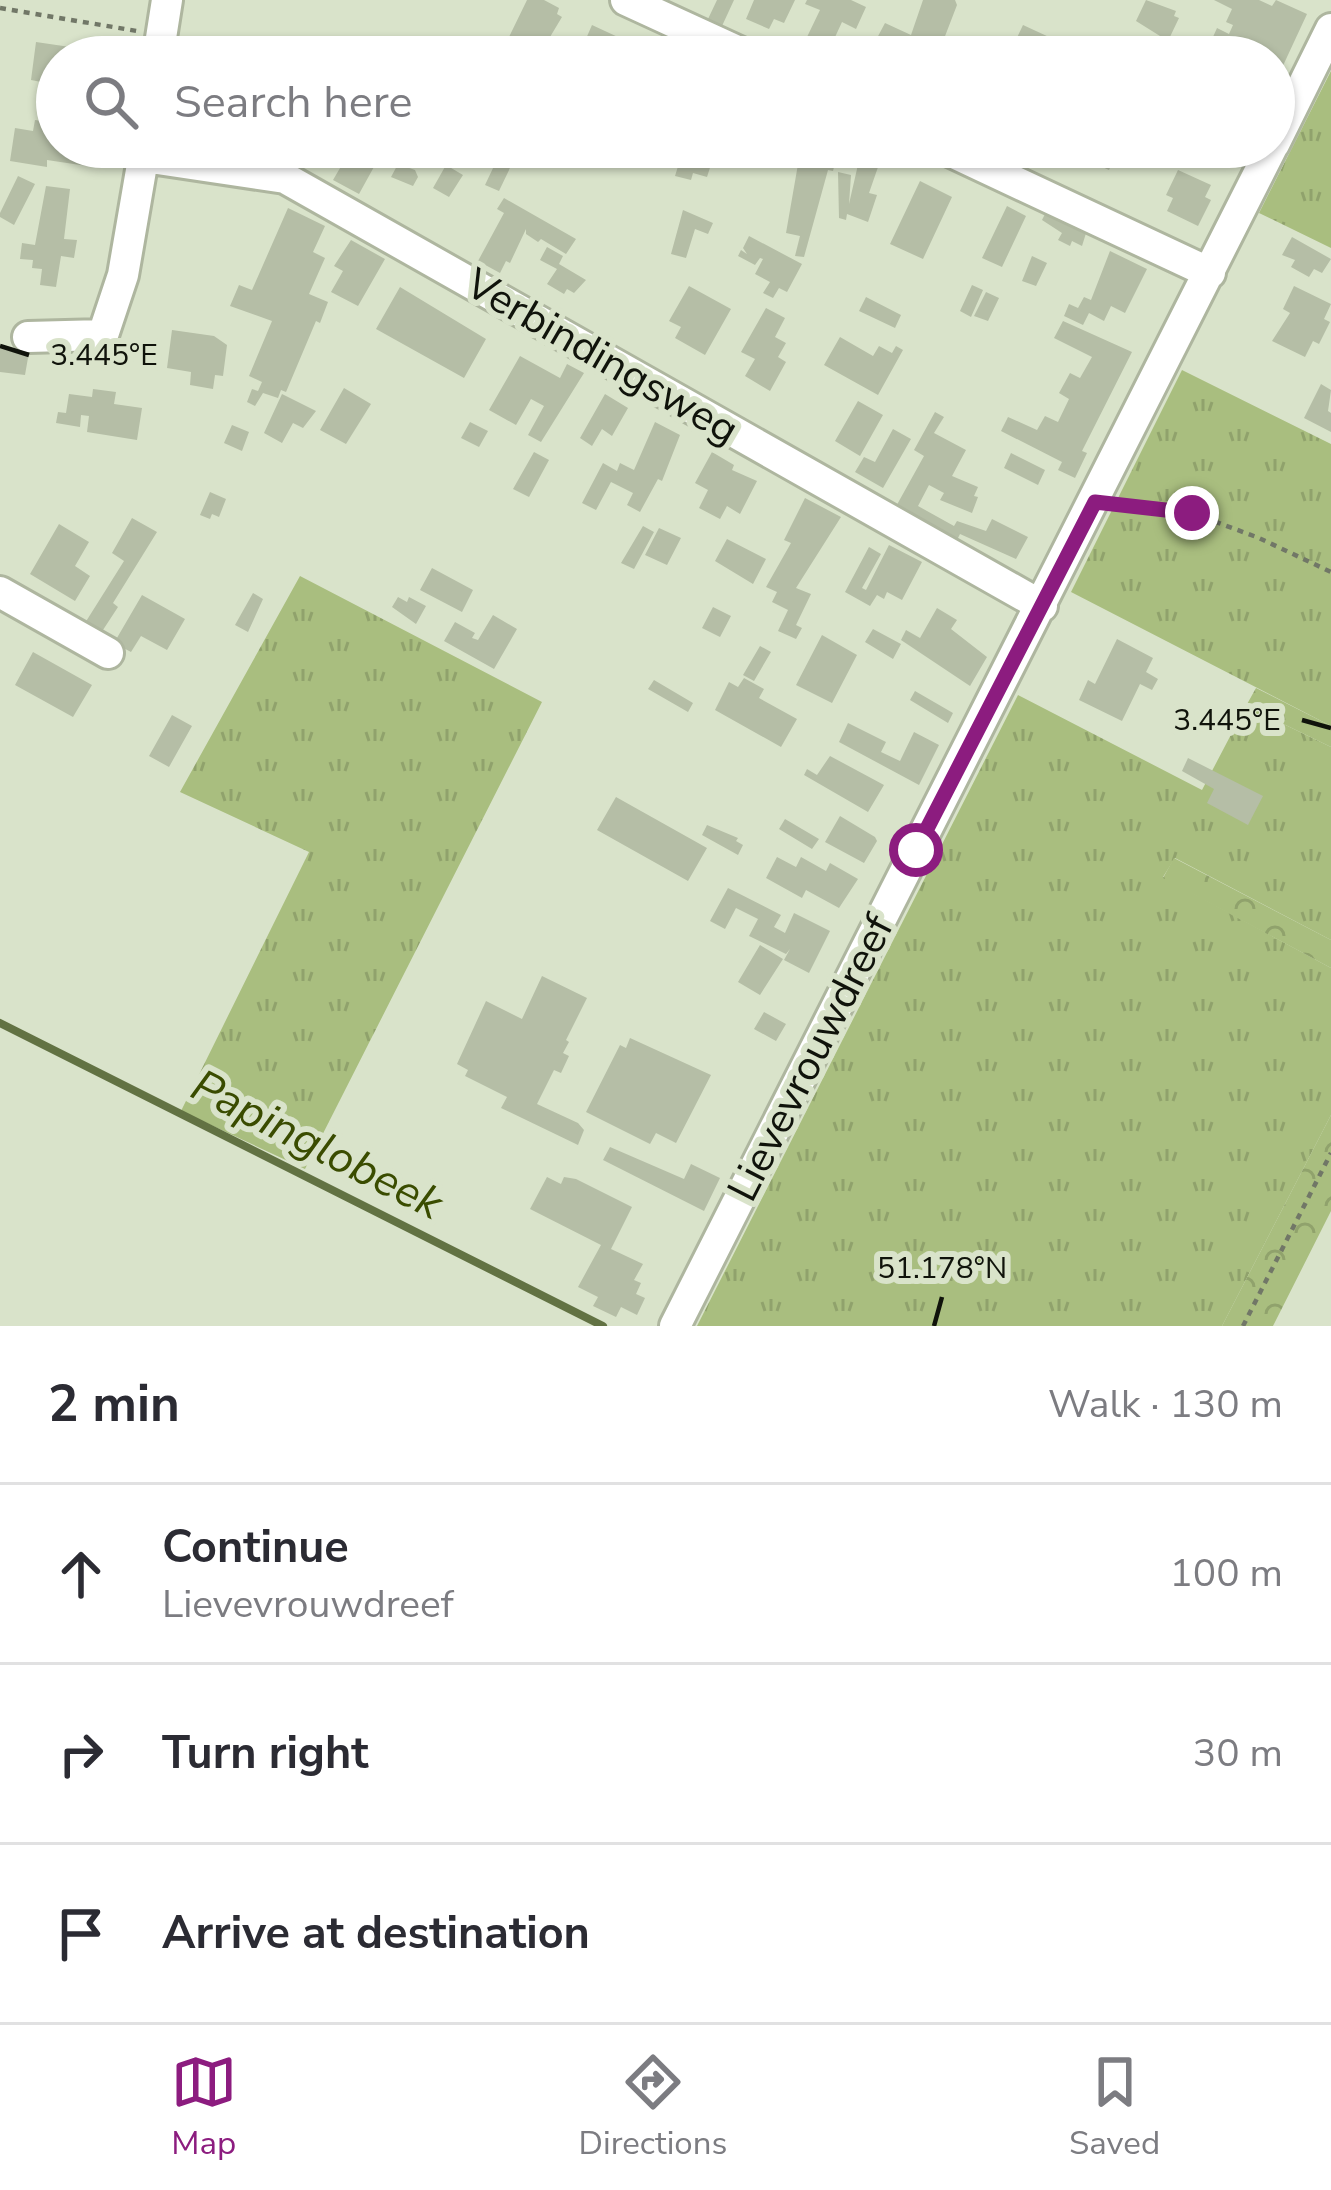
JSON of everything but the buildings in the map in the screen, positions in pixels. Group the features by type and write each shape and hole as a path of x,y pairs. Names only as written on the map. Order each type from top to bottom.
{"street":[{"path":"161,36 166,0"},
{"path":"626,0 704,36"},
{"name":"Lievevrouwdreef","path":"1295,102 1331,29"},
{"path":"28,338 103,335 123,275 141,168"},
{"name":"Verbindingsweg","path":"231,168 285,178 1042,606"},
{"path":"986,168 1210,273"},
{"name":"Lievevrouwdreef","path":"675,1326 1262,168"},
{"path":"0,592 108,652"}],"path":[{"path":"0,8 118,36"},
{"path":"1095,502 1192,513 1331,572"},
{"path":"1243,1326 1331,1153"}],"green space":[{"path":"1331,71 1331,248 1259,213 1282,168 1295,168 1295,142"},
{"path":"1182,370 1331,444 1331,726 1071,592"},
{"path":"300,576 542,702 305,1169 181,1111 309,852 180,792"},
{"path":"1256,688 1331,726 1331,747 1246,706"},
{"path":"1018,695 1202,790 1246,706 1331,747 1331,940 1175,858 1163,877 1331,968 1331,1115 1222,1326 697,1326"},
{"path":"1174,858 1331,940 1331,968 1163,878"},
{"path":"1331,1115 1331,1211 1273,1326 1222,1326"}],"waterway":[{"name":"Papinglobeek","path":"0,1023 603,1326"}],"route":[{"path":"916,850 1095,502 1192,513"}]}
